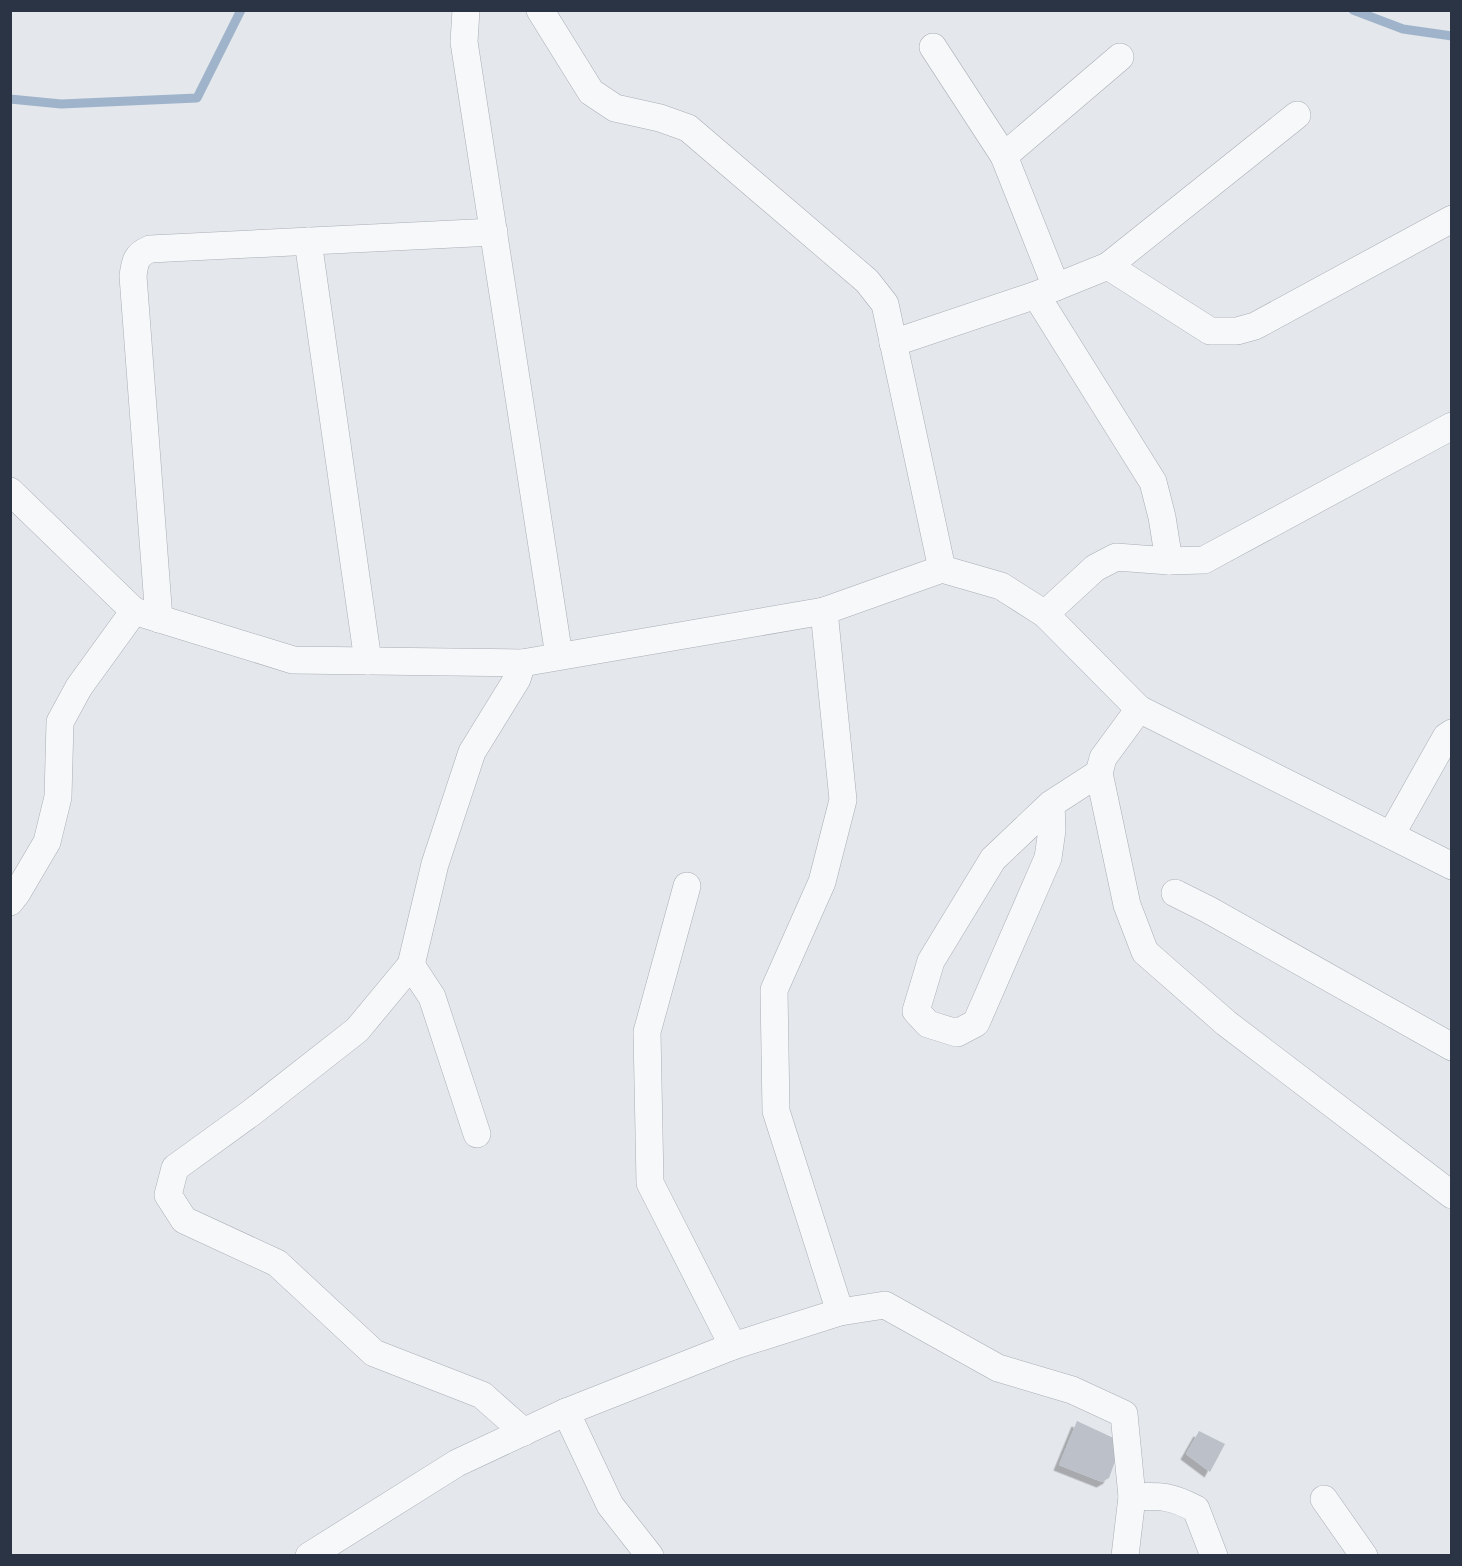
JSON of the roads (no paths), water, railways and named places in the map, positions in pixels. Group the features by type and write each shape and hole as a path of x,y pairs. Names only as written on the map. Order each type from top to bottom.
{"street":[{"path":"466,10 464,42 560,656"},
{"path":"540,10 591,92 615,108 660,118 688,128 867,281 885,304 942,569"},
{"path":"933,47 1004,156 1046,291 1153,482 1162,517 1169,561"},
{"path":"1004,156 1120,57"},
{"path":"893,343 1046,291 1108,266 1298,115"},
{"path":"1108,266 1210,331 1237,331 1255,326 1452,219"},
{"path":"10,902 47,842 58,798 60,722 79,687 147,615 133,276 135,263 140,254 150,249 494,232"},
{"path":"308,241 368,661"},
{"path":"1044,614 1095,568 1116,557 1169,561 1204,560 1452,426"},
{"path":"10,491 147,615 293,660 522,663 824,611 942,569 1001,585 1044,614 1139,709 1452,866"},
{"path":"824,611 843,800 822,882 774,990 776,1111 840,1312"},
{"path":"522,663 517,679 472,752 435,864 411,965 357,1030 251,1113 175,1168 168,1195 184,1221 277,1263 374,1353 482,1395 524,1432"},
{"path":"1139,709 1103,758 1099,773 1127,905 1144,952 1226,1023 1452,1195"},
{"path":"1391,835 1446,737 1452,733"},
{"path":"1051,804 1052,830 1048,858 976,1023 957,1033 928,1024 916,1011 931,961 993,859 1051,804 1099,773"},
{"path":"687,886 647,1032 651,1183 733,1346"},
{"path":"1174,893 1209,910 1452,1047"},
{"path":"411,965 432,997 477,1134"},
{"path":"309,1556 457,1463 566,1412 733,1346 840,1312 885,1305 998,1368 1072,1390 1124,1414 1132,1497 1125,1556"},
{"path":"566,1412 610,1505 650,1556"},
{"path":"1132,1497 1159,1496 1178,1500 1196,1509 1214,1556"},
{"path":"1324,1499 1364,1556"}],"waterway":[{"path":"10,99 61,104 197,98 241,10"},
{"path":"1353,10 1403,29 1452,36"}]}
